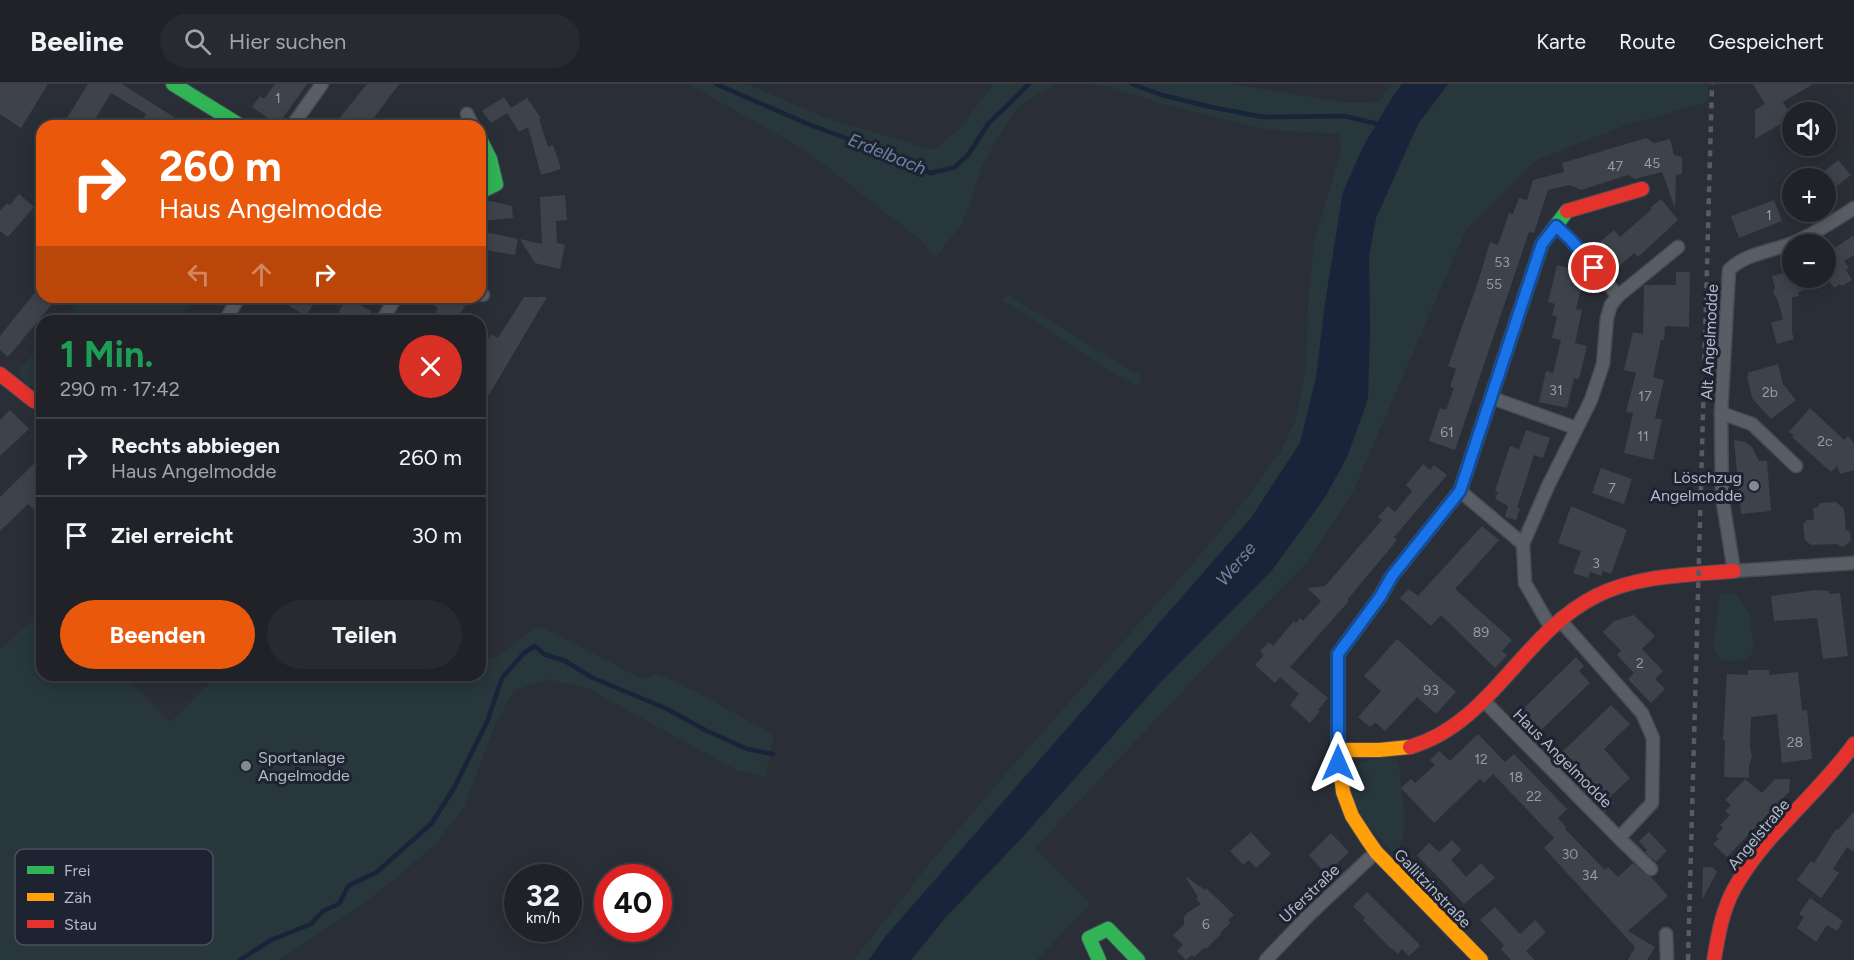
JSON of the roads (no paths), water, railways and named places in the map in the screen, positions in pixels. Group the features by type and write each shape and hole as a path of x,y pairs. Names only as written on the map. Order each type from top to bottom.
{"street":[{"path":"172,84 231,120"},
{"path":"296,120 322,84"},
{"path":"467,114 470,120"},
{"path":"486,151 496,184 486,189"},
{"path":"1642,189 1568,209 1542,244 1460,491 1392,576 1380,597 1338,654 1338,750 1382,750 1419,744 1441,735 1484,701 1555,624 1597,596 1635,583 1734,571 1854,563"},
{"name":"Alt Angelmodde","path":"1734,571 1722,496 1721,413 1729,270 1736,263 1794,242 1854,208"},
{"path":"1556,226 1571,240 1618,296"},
{"path":"1620,838 1652,803 1653,738 1642,713 1555,624 1525,583 1523,544 1591,400 1604,364 1607,318 1611,305 1618,296 1678,247"},
{"path":"0,374 36,401"},
{"path":"1492,398 1576,428"},
{"name":"Alt Angelmodde","path":"1721,413 1752,424 1796,466"},
{"path":"1460,491 1523,544"},
{"name":"Haus Angelmodde","path":"1484,701 1652,869"},
{"name":"Angelstraße","path":"1713,960 1723,915 1733,890 1744,872 1830,777 1854,744"},
{"name":"Gallitzinstraße","path":"1338,750 1340,786 1351,814 1364,837 1481,960"},
{"name":"Uferstraße","path":"1266,960 1308,916 1376,852"},
{"path":"1099,960 1089,938 1108,929 1138,960"},
{"path":"1666,934 1667,960"}],"water":[{"name":"Werse","path":"1402,84 1448,84 1418,124 1376,218 1369,256 1368,399 1347,457 1325,497 1272,570 1157,686 1020,840 945,918 911,960 869,960 885,937 1251,518 1300,443 1316,378 1343,192 1363,147"}],"waterway":[{"name":"Erdelbach","path":"716,84 808,124 867,146 896,162 931,173 955,167 968,155 988,124 1029,84"},
{"name":"Erdelbach","path":"1132,84 1162,95 1263,117 1344,116 1382,125"},
{"path":"240,960 271,940 311,924 323,911 339,904 348,886 377,872 432,823 455,786 487,722 502,678 524,653 535,646 544,654 565,661 593,678 665,708 707,731 747,749 773,754"}],"railway":[{"path":"1688,960 1712,84"}],"place":[{"name":"Löschzug Angelmodde","path":"1754,486"},
{"name":"Sportanlage Angelmodde","path":"246,766"}]}
